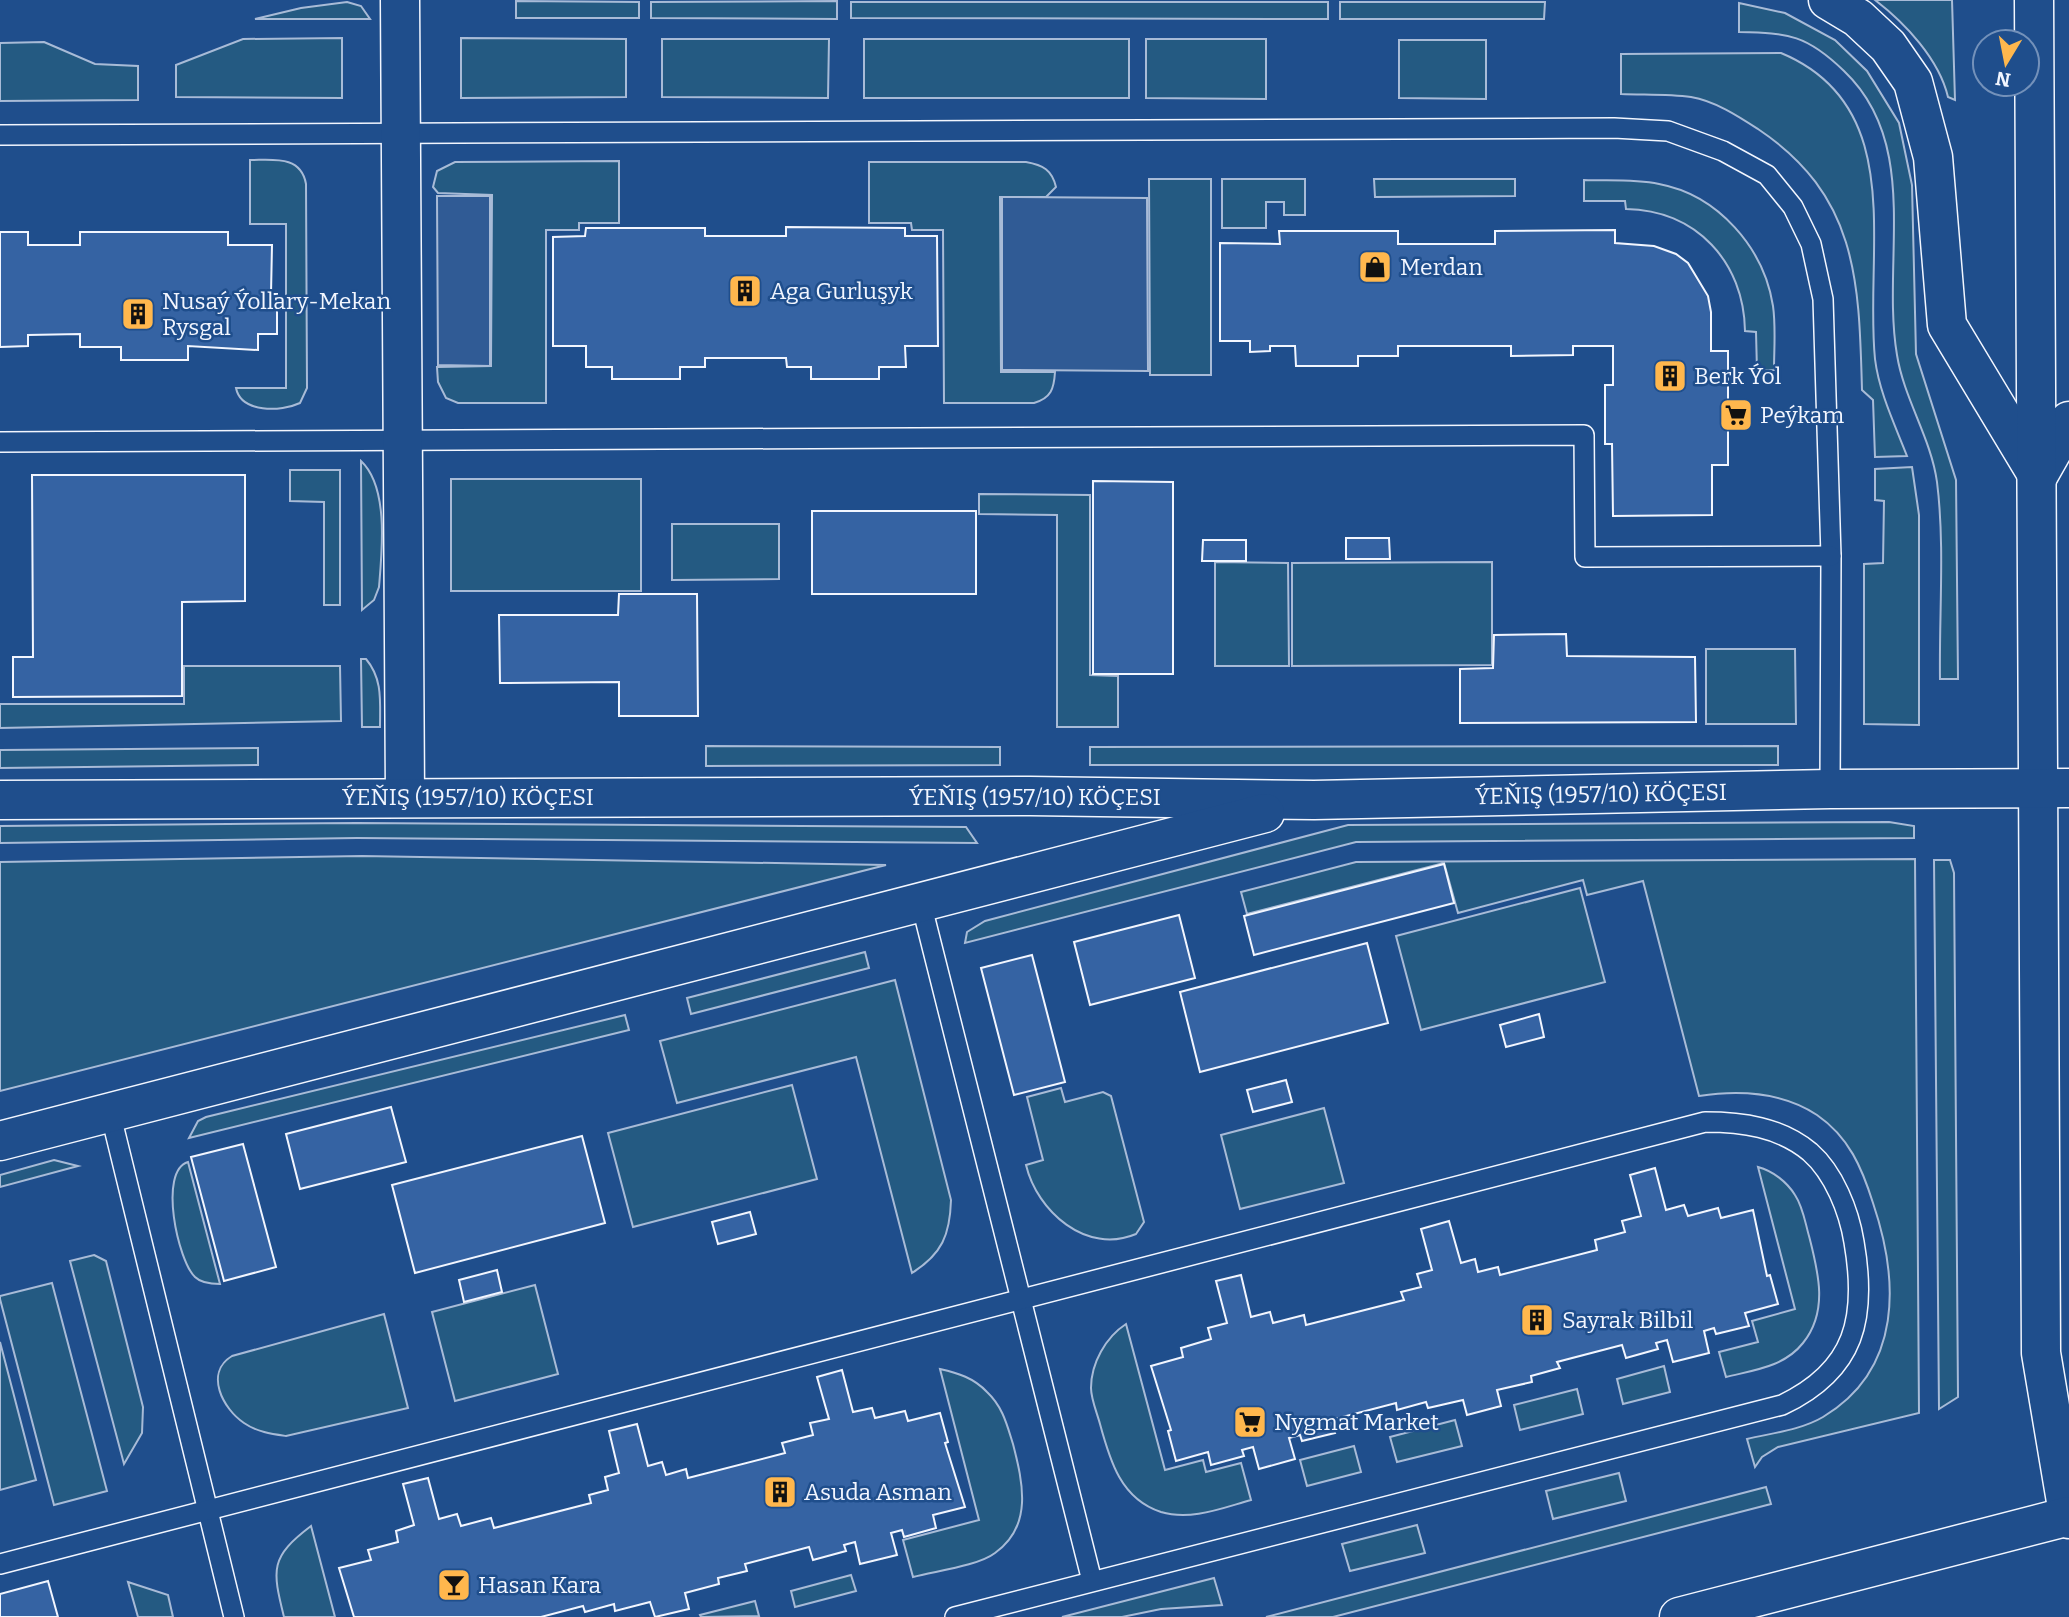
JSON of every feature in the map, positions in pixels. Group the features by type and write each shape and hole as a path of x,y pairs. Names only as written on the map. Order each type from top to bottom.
{"street":[{"path":"400,0 405,797"},
{"path":"1828,0 1858,18 1888,46 1913,82 1933,157 1947,326 2038,476"},
{"path":"1679,1617 2069,1517 2041,1353 2053,788 2038,476 2034,0"},
{"path":"2038,476 2069,421"},
{"name":"ÝEŇIŞ (1957/10) KÖÇESI","path":"0,800 1030,796 1314,800 1830,789 2053,788"},
{"path":"0,1141 1314,800"}],"lane":[{"path":"0,135 1614,128 1668,131 1723,150 1767,176 1793,207 1811,244 1823,299 1831,556 1830,789"},
{"path":"0,442 1584,435 1585,557 1831,556"},
{"path":"921,903 1092,1581"},
{"path":"110,1112 234,1617"},
{"path":"0,1564 1705,1122 1743,1122 1778,1133 1811,1153 1835,1187 1850,1217 1859,1269 1860,1308 1851,1339 1829,1374 1810,1392 1782,1405 955,1617"}],"shaded area":[{"path":"1875,0 1952,0 1955,100 1948,97 1937,69 1919,43"},
{"path":"516,1 639,2 639,18 516,18"},
{"path":"837,1 837,19 651,18 651,2"},
{"path":"347,2 361,6 370,19 255,19 301,8"},
{"path":"851,2 1328,2 1328,19 851,18"},
{"path":"1340,2 1545,2 1544,19 1340,19"},
{"path":"1739,3 1785,13 1835,40 1867,71 1899,123 1912,185 1916,354 1956,480 1958,679 1940,679 1941,555 1937,482 1897,355 1893,319 1894,206 1891,169 1883,133 1868,101 1844,71 1819,50 1808,43 1784,35 1739,32"},
{"path":"342,38 342,98 176,97 176,65 243,39"},
{"path":"461,38 626,39 626,97 461,98"},
{"path":"662,39 829,39 828,98 662,97"},
{"path":"864,39 1129,39 1129,98 864,98"},
{"path":"1146,39 1266,39 1266,99 1146,98"},
{"path":"1399,40 1486,40 1486,99 1399,98"},
{"path":"44,42 95,64 138,66 138,100 0,101 0,43"},
{"path":"1781,53 1821,77 1848,108 1864,145 1872,185 1875,359 1884,396 1907,456 1875,457 1873,400 1862,390 1859,313 1854,277 1834,212 1816,183 1791,155 1758,129 1717,105 1691,97 1621,94 1621,54"},
{"path":"250,160 277,160 292,164 303,175 306,184 307,388 300,403 283,408 253,406 239,396 236,388 286,388 286,224 250,224"},
{"path":"619,161 619,223 579,223 579,230 546,230 546,403 458,403 446,398 438,382 437,367 491,366 492,195 438,193 433,187 437,171 455,162"},
{"path":"869,162 1026,162 1049,172 1056,187 1046,197 1000,197 1001,372 1055,372 1048,395 1034,403 944,403 943,230 912,230 911,223 869,223"},
{"path":"1149,179 1211,179 1211,375 1150,375"},
{"path":"1222,179 1305,179 1305,215 1284,215 1284,202 1266,202 1266,228 1222,228"},
{"path":"1374,179 1515,179 1515,196 1375,197"},
{"path":"1584,180 1640,181 1680,190 1719,212 1735,227 1760,264 1768,285 1774,314 1774,370 1757,371 1756,332 1745,331 1736,283 1711,244 1674,219 1651,212 1626,209 1625,201 1584,201"},
{"path":"437,196 490,196 490,366 438,365"},
{"path":"1002,197 1147,198 1148,371 1002,370"},
{"path":"361,461 370,472 376,487 382,520 379,587 374,600 362,610"},
{"path":"1912,467 1919,515 1919,725 1864,724 1864,564 1883,563 1884,501 1875,500 1875,469"},
{"path":"290,470 340,470 340,605 324,605 324,502 290,501"},
{"path":"451,479 641,479 641,591 451,591"},
{"path":"979,494 1090,495 1090,675 1118,676 1118,727 1057,727 1057,515 979,514"},
{"path":"672,524 779,524 779,579 672,580"},
{"path":"1215,562 1288,563 1289,666 1215,666"},
{"path":"1492,562 1492,665 1292,666 1292,563"},
{"path":"1706,649 1795,649 1796,724 1706,724"},
{"path":"361,659 366,659 378,683 380,727 362,727"},
{"path":"184,666 340,666 341,721 0,728 0,704 184,704"},
{"path":"706,746 1000,747 1000,765 706,766"},
{"path":"1778,746 1778,765 1090,765 1090,747"},
{"path":"258,748 258,765 0,768 0,750"},
{"path":"1889,822 1914,826 1914,838 1356,842 965,943 967,932 985,921 1348,825"},
{"path":"357,823 966,827 977,843 357,838 0,843 0,826"},
{"path":"362,856 886,865 0,1091 0,862"},
{"path":"1915,859 1919,1413 1778,1447 1762,1457 1755,1467 1747,1439 1796,1428 1823,1417 1849,1397 1868,1374 1881,1348 1888,1321 1890,1292 1882,1232 1853,1154 1838,1133 1817,1115 1804,1107 1775,1097 1745,1093 1699,1096 1643,881 1587,895 1583,880 1458,913 1444,863 1247,914 1241,892 1356,862"},
{"path":"1934,860 1950,860 1954,873 1958,1397 1939,1409"},
{"path":"1580,888 1605,982 1421,1030 1396,936"},
{"path":"865,952 869,968 691,1014 687,998"},
{"path":"895,980 951,1200 949,1224 942,1242 931,1258 912,1273 856,1057 677,1103 660,1041"},
{"path":"625,1015 629,1030 189,1138 198,1121 206,1117"},
{"path":"792,1085 817,1179 633,1227 608,1133"},
{"path":"1061,1088 1065,1102 1103,1092 1111,1096 1144,1222 1136,1234 1117,1239 1099,1239 1082,1234 1052,1213 1032,1182 1026,1165 1043,1160 1027,1097"},
{"path":"1324,1108 1344,1183 1240,1209 1221,1135"},
{"path":"54,1160 78,1166 0,1187 0,1175"},
{"path":"188,1162 220,1284 206,1283 195,1277 177,1236 174,1182 179,1169"},
{"path":"1758,1167 1784,1181 1800,1204 1816,1263 1819,1304 1811,1331 1795,1351 1768,1366 1726,1377 1719,1352 1758,1342 1752,1321 1795,1309"},
{"path":"94,1255 106,1261 143,1407 142,1433 124,1464 70,1261"},
{"path":"52,1283 107,1491 54,1505 0,1299 0,1296"},
{"path":"535,1285 558,1374 455,1401 432,1312"},
{"path":"384,1314 408,1408 286,1436 249,1426 229,1409 218,1381 224,1363 232,1356"},
{"path":"1126,1324 1165,1470 1203,1460 1206,1472 1241,1463 1251,1500 1195,1514 1172,1514 1147,1506 1136,1498 1119,1477 1108,1452 1091,1388 1094,1369 1101,1352 1112,1336"},
{"path":"0,1342 36,1480 0,1490"},
{"path":"1664,1366 1670,1392 1623,1404 1617,1379"},
{"path":"940,1369 971,1380 982,1387 997,1404 1013,1444 1020,1474 1022,1503 1015,1530 995,1553 967,1565 913,1577 903,1540 979,1520"},
{"path":"1577,1389 1583,1414 1520,1430 1514,1405"},
{"path":"1455,1420 1462,1446 1397,1462 1390,1437"},
{"path":"1354,1446 1361,1472 1307,1486 1300,1460"},
{"path":"1619,1473 1626,1501 1553,1519 1546,1491"},
{"path":"1766,1487 1771,1504 1333,1617 1266,1617"},
{"path":"1417,1525 1425,1553 1350,1571 1342,1544"},
{"path":"311,1526 335,1617 284,1617 277,1587 278,1565 288,1547"},
{"path":"851,1575 856,1591 795,1607 791,1591"},
{"path":"1214,1578 1222,1605 1161,1609 1122,1617 1062,1617"},
{"path":"128,1582 168,1595 173,1617 138,1617"},
{"path":"755,1601 759,1616 700,1615"}],"building":[{"name":"Aga Gurluşyk","path":"786,227 905,228 905,236 937,236 938,346 905,346 906,367 879,367 879,379 811,379 811,367 787,367 786,358 705,358 705,367 680,367 680,379 612,379 612,367 586,367 586,346 553,346 553,237 585,236 586,228 705,228 705,236 786,236"},
{"name":"Berk Ýol","path":"1615,230 1615,243 1654,246 1676,254 1688,263 1708,296 1711,312 1711,351 1728,351 1728,465 1712,465 1712,515 1613,516 1612,444 1605,444 1605,385 1613,385 1613,346 1573,346 1573,355 1511,356 1511,346 1398,346 1398,356 1358,356 1358,366 1296,366 1295,346 1270,346 1270,351 1250,352 1250,341 1220,341 1220,243 1280,244 1279,231 1398,231 1398,244 1495,244 1495,231"},
{"name":"Nusaý Ýollary-Mekan Rysgal","path":"0,232 28,232 28,245 80,245 80,232 228,232 228,245 272,245 271,294 277,294 277,334 258,334 258,350 188,346 188,360 121,360 121,347 80,347 80,334 28,335 28,346 0,347"},
{"path":"32,475 245,475 245,601 182,602 182,696 13,697 13,657 33,657"},
{"path":"1093,481 1173,482 1173,674 1093,674"},
{"path":"812,511 976,511 976,594 812,594"},
{"path":"1346,538 1389,538 1390,559 1346,559"},
{"path":"1203,540 1246,540 1246,561 1202,561"},
{"path":"619,594 697,594 698,716 619,716 619,682 500,683 499,615 618,615"},
{"path":"1566,634 1567,656 1695,657 1696,722 1460,723 1460,669 1493,668 1494,635"},
{"path":"1444,864 1454,903 1254,955 1244,916"},
{"path":"1179,915 1195,978 1090,1005 1074,942"},
{"path":"1367,943 1388,1023 1200,1072 1180,992"},
{"path":"1032,955 1065,1082 1014,1095 981,968"},
{"path":"1539,1014 1544,1037 1506,1047 1500,1025"},
{"path":"1286,1080 1292,1102 1253,1112 1247,1090"},
{"path":"391,1107 406,1162 300,1189 286,1134"},
{"path":"582,1136 605,1223 415,1273 392,1185"},
{"path":"243,1144 276,1267 224,1281 191,1157"},
{"name":"Sayrak Bilbil","path":"1655,1168 1666,1210 1684,1205 1688,1216 1718,1208 1721,1218 1753,1210 1767,1276 1770,1275 1778,1304 1745,1313 1749,1326 1716,1334 1714,1328 1704,1331 1709,1353 1673,1362 1667,1340 1656,1343 1658,1349 1626,1358 1622,1345 1557,1362 1560,1368 1531,1376 1532,1382 1497,1390 1501,1406 1467,1415 1463,1400 1428,1408 1426,1402 1397,1410 1396,1403 1331,1420 1335,1433 1302,1441 1300,1435 1289,1438 1295,1459 1259,1469 1253,1447 1242,1450 1244,1456 1211,1465 1208,1452 1176,1461 1168,1431 1171,1430 1151,1366 1183,1357 1181,1348 1211,1339 1208,1328 1227,1323 1216,1281 1241,1275 1251,1317 1270,1312 1273,1323 1304,1315 1306,1325 1404,1300 1401,1292 1421,1287 1417,1274 1432,1270 1421,1229 1449,1221 1461,1263 1475,1259 1478,1272 1498,1267 1500,1275 1597,1250 1595,1240 1625,1232 1622,1221 1641,1216 1630,1175"},
{"path":"750,1212 756,1234 718,1244 712,1222"},
{"path":"497,1270 502,1292 464,1302 459,1280"},
{"name":"Asuda Asman","path":"842,1370 853,1412 872,1408 875,1418 905,1411 908,1421 940,1413 948,1442 945,1443 965,1507 933,1515 936,1528 904,1537 902,1530 891,1533 897,1555 860,1564 855,1542 844,1545 846,1551 813,1560 809,1547 745,1564 747,1571 718,1578 719,1584 685,1593 689,1609 655,1617 650,1602 615,1611 614,1604 585,1612 583,1606 541,1617 354,1617 339,1568 371,1560 368,1550 398,1542 396,1531 414,1525 403,1484 428,1478 439,1519 457,1514 461,1526 491,1518 494,1528 591,1503 589,1495 608,1490 605,1477 619,1473 609,1431 637,1424 648,1466 662,1462 666,1475 686,1469 688,1478 785,1453 782,1443 813,1435 810,1423 829,1419 817,1377"},
{"path":"48,1581 58,1617 0,1617 0,1594"}],"place":[{"name":"Merdan","path":"1375,267"},
{"name":"Aga Gurluşyk","path":"745,291"},
{"name":"Nusaý Ýollary-Mekan Rysgal","path":"138,314"},
{"name":"Berk Ýol","path":"1670,376"},
{"name":"Peýkam","path":"1736,415"},
{"name":"Sayrak Bilbil","path":"1537,1320"},
{"name":"Nygmat Market","path":"1250,1422"},
{"name":"Asuda Asman","path":"780,1492"},
{"name":"Hasan Kara","path":"454,1585"}]}
